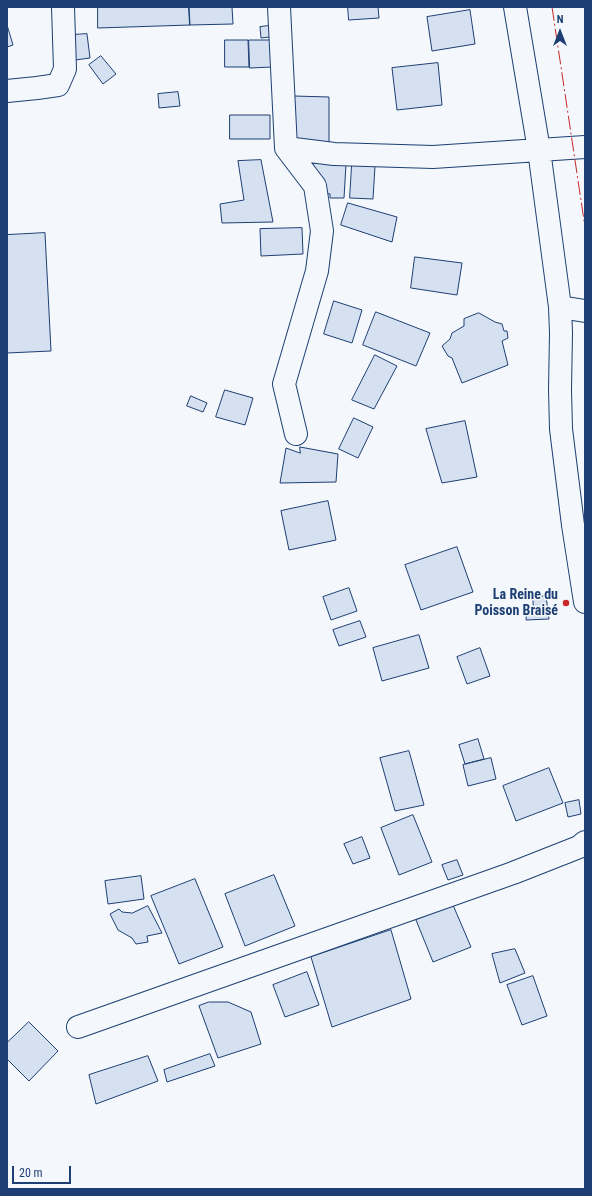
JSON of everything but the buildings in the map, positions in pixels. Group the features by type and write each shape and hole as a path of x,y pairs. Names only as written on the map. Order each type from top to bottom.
{"street":[{"path":"7,91 58,85 65,69 62,7"},
{"path":"278,7 286,148 315,186 322,231 317,271 284,384 296,434"},
{"path":"515,7 539,150 560,307 561,429 573,525 585,602"},
{"path":"286,148 334,154 434,157 585,147"},
{"path":"560,307 585,311"},
{"path":"78,1027 513,873 579,847 585,842"}],"power":[{"path":"552,7 585,227"}],"place":[{"name":"La Reine du Poisson Braisé","path":"566,603"}]}
